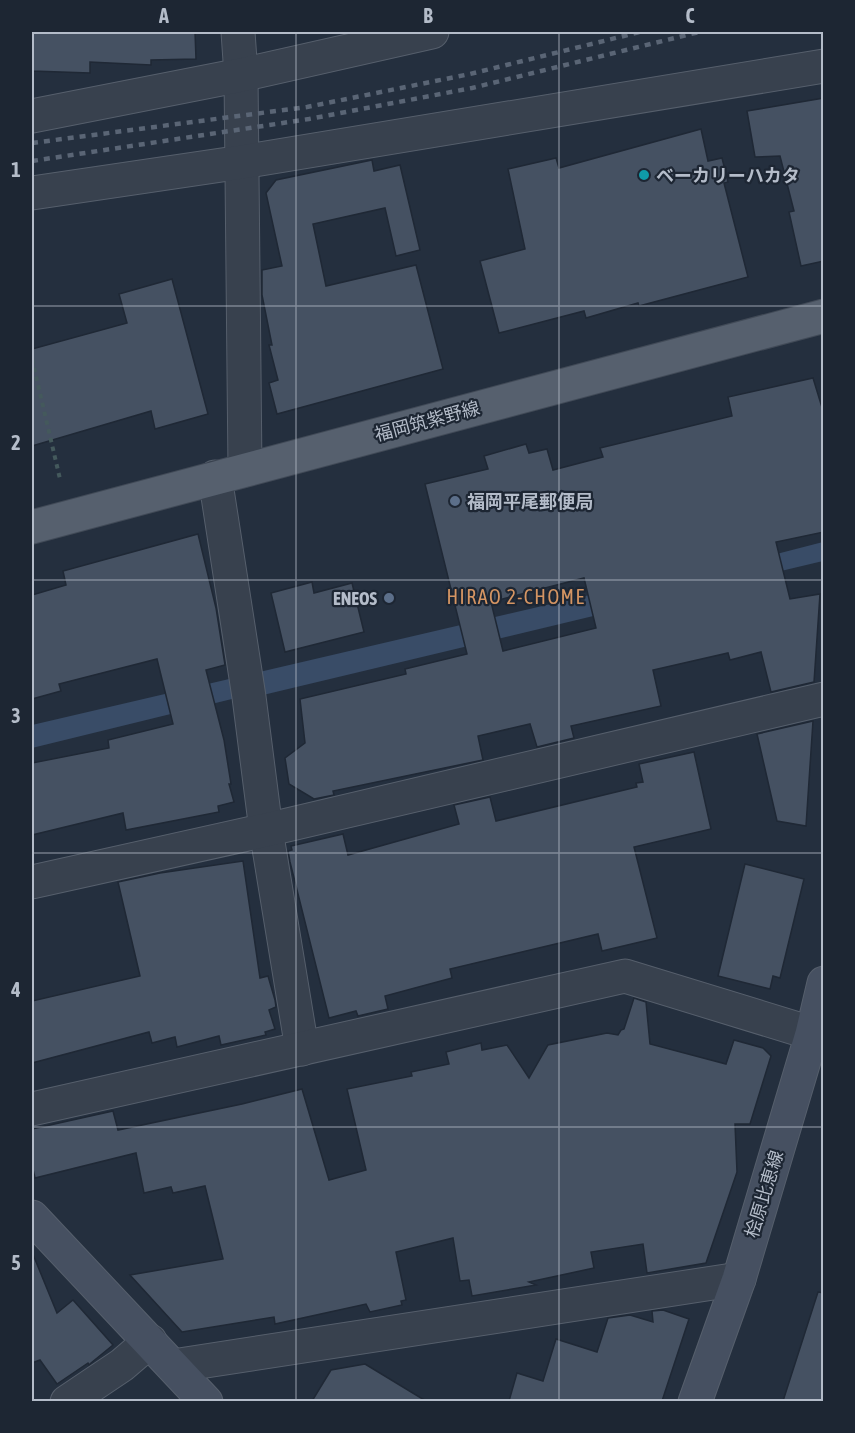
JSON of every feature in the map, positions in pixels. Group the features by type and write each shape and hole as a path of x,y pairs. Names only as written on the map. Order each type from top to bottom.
{"main road":[{"name":"福岡筑紫野線","path":"32,527 824,316"},
{"name":"桧原比恵線","path":"695,1401 739,1279 818,1035 824,982"},
{"path":"32,1217 206,1401"}],"street":[{"path":"238,32 242,75 242,162 230,474 248,685 266,830 302,1049"},
{"path":"32,116 242,75 432,32"},
{"path":"32,193 242,162 824,66"},
{"path":"32,882 266,830 824,699"},
{"path":"32,1109 625,976 818,1035"},
{"path":"173,1366 739,1279"},
{"path":"67,1401 122,1365 150,1341"}],"path":[{"path":"32,359 60,479"}],"water":[{"path":"823,542 823,561 32,748 32,725 740,560 742,563"}],"building":[{"path":"32,32 195,32 196,59 151,60 151,65 90,62 90,73 32,71"},
{"path":"824,98 824,261 801,266 789,212 794,211 780,156 755,157 747,111"},
{"path":"701,129 708,161 722,158 728,182 724,183 748,277 586,318 584,311 499,333 480,261 525,249 508,169 556,158 559,168"},
{"path":"372,160 374,171 400,165 420,250 396,256 385,208 313,224 326,286 416,265 443,369 277,414 269,383 278,380 269,345 272,345 262,295 262,270 282,266 266,193 276,180"},
{"path":"172,279 208,414 155,429 151,411 32,446 32,349 127,323 119,294"},
{"path":"813,378 824,414 824,532 776,542 790,599 820,594 814,682 771,692 761,652 730,660 728,653 653,670 661,706 571,726 574,738 537,747 530,724 478,736 483,760 333,791 334,795 314,799 289,784 285,758 305,743 300,699 406,674 405,669 467,654 425,484 488,469 484,456 526,444 529,453 547,449 553,470 603,457 600,448 732,416 728,397","holes":["584,578 596,628 503,651 491,602"]},
{"path":"198,534 216,608 225,665 206,670 224,740 231,784 229,784 234,802 218,806 219,812 126,830 123,813 32,835 32,763 109,748 108,740 173,724 157,659 59,684 61,691 32,699 32,595 66,585 63,571"},
{"path":"312,582 314,593 352,583 364,632 285,652 271,593"},
{"path":"813,721 806,826 777,821 757,734"},
{"path":"694,752 711,829 634,847 657,938 602,951 598,934 450,969 452,978 385,996 388,1009 358,1016 356,1011 329,1018 290,862 288,851 292,850 291,846 343,834 348,855 459,824 454,805 490,797 496,821 637,787 636,783 643,782 639,764"},
{"path":"243,861 260,978 268,976 275,1000 276,1007 269,1010 275,1029 265,1032 266,1035 221,1045 219,1036 177,1047 175,1037 152,1043 149,1032 32,1063 32,1001 140,976 118,882 160,873"},
{"path":"745,864 804,879 780,978 773,976 770,989 718,976"},
{"path":"634,998 646,1002 650,1044 726,1064 734,1040 763,1048 771,1056 750,1124 735,1124 737,1172 706,1263 647,1273 643,1244 591,1252 594,1268 529,1282 536,1285 472,1296 469,1280 460,1281 453,1238 396,1252 406,1300 401,1301 402,1305 370,1312 366,1304 275,1324 274,1317 182,1332 130,1275 223,1259 205,1186 173,1193 171,1187 144,1193 136,1153 35,1178 32,1165 32,1129 113,1111 118,1130 302,1089 329,1180 366,1170 347,1089 412,1076 411,1072 449,1064 446,1052 481,1043 482,1050 507,1045 529,1078 548,1045 607,1033 618,1035 624,1029"},
{"path":"32,1252 57,1313 73,1300 113,1345 89,1365 88,1363 57,1384 40,1360 32,1363"},
{"path":"818,1292 824,1293 824,1401 783,1401"},
{"path":"663,1310 689,1319 662,1401 509,1401 517,1373 543,1381 556,1339 597,1352 608,1318 630,1315 653,1322 652,1311"},
{"path":"365,1364 426,1401 312,1401 331,1370"}],"railway":[{"path":"32,143 307,107 470,74 640,32"},
{"path":"32,161 309,119 472,88 699,32"}],"place":[{"name":"ベーカリーハカタ","path":"644,175"},
{"name":"福岡平尾郵便局","path":"455,501"},
{"name":"ENEOS","path":"389,598"}],"district":[{"name":"HIRAO 2-CHOME","path":"516,596"}]}
